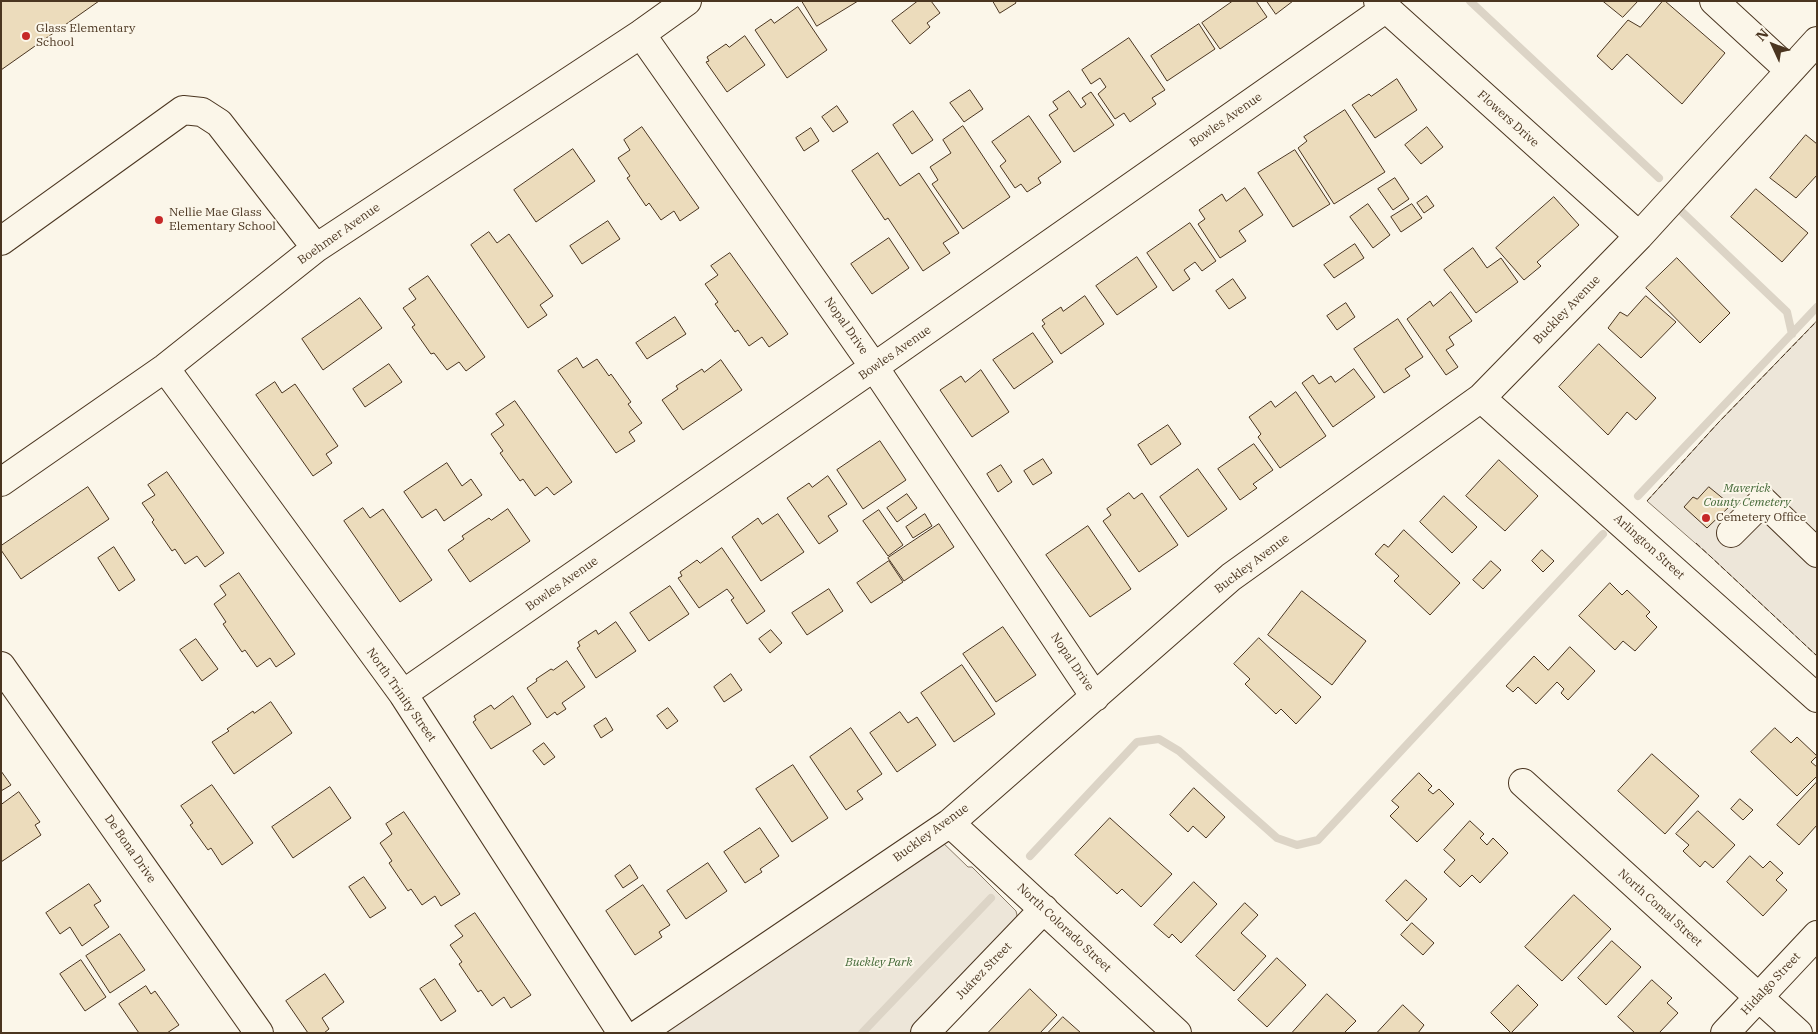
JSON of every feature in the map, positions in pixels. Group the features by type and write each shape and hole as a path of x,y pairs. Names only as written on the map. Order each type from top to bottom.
{"street":[{"name":"Boehmer Avenue","path":"1,482 165,368 316,248 641,34 687,1"},
{"path":"1714,1 1789,70"},
{"name":"Flowers Drive","path":"1381,5 1639,236"},
{"name":"Bowles Avenue","path":"403,694 874,367 1381,5"},
{"name":"Nopal Drive","path":"641,34 874,367 1096,697"},
{"name":"Buckley Avenue","path":"640,1033 950,823 1231,578 1481,398 1639,236 1817,41"},
{"path":"1,241 183,110 202,112 219,123 316,248"},
{"name":"North Trinity Street","path":"165,368 403,694 622,1033"},
{"name":"Arlington Street","path":"1481,398 1817,698"},
{"path":"1731,532 1763,501 1817,553"},
{"name":"De Bona Drive","path":"1,666 259,1033"},
{"name":"North Comal Street","path":"1522,783 1798,1033"},
{"name":"North Colorado Street","path":"950,823 1177,1033"},
{"name":"Juárez Street","path":"925,1033 1044,909"},
{"name":"Hidalgo Street","path":"1725,1033 1817,935"}],"green space":[{"name":"Maverick County Cemetery","path":"1817,321 1817,656 1710,556 1647,501 1718,423"},
{"name":"Buckley Park","path":"938,838 968,867 972,867 1016,911 1017,915 1015,923 909,1033 658,1033"}],"building":[{"name":"Glass Elementary School","path":"1,1 99,1 1,70"},
{"path":"802,1 858,1 817,26"},
{"path":"918,1 931,1 940,13 927,23 930,27 910,44 892,21"},
{"path":"993,1 1015,1 1016,3 1000,13"},
{"path":"1233,1 1256,1 1267,17 1220,49 1202,23"},
{"path":"1267,1 1293,1 1276,14"},
{"path":"1603,1 1638,1 1623,17"},
{"path":"1663,1 1725,53 1682,104 1627,54 1612,70 1597,56 1628,20 1640,27"},
{"path":"798,7 827,50 787,78 755,30 771,19 774,23"},
{"path":"1199,24 1215,49 1167,81 1151,56"},
{"path":"745,36 765,65 727,92 706,62 709,61 707,57 726,44 729,47"},
{"path":"1129,38 1165,90 1152,98 1156,104 1130,122 1124,113 1115,119 1098,94 1106,87 1100,78 1091,84 1082,70"},
{"path":"1397,79 1417,110 1375,138 1352,105 1369,94 1371,96"},
{"path":"970,90 983,109 964,122 950,103"},
{"path":"1069,91 1081,108 1086,104 1082,98 1091,92 1114,125 1074,152 1049,115 1058,109 1053,102"},
{"path":"837,106 848,122 833,132 822,117"},
{"path":"1345,110 1385,172 1334,204 1298,148 1307,141 1304,137"},
{"path":"913,111 933,140 912,154 893,125"},
{"path":"1029,116 1061,162 1038,178 1041,183 1027,192 1021,184 1015,188 1000,166 1006,161 992,142"},
{"path":"963,126 1010,197 963,229 932,184 938,180 930,167 951,153 943,140"},
{"path":"642,127 699,208 680,221 674,211 661,220 649,203 646,206 627,178 630,176 618,158 630,150 624,140"},
{"path":"1427,127 1443,147 1421,164 1405,145"},
{"path":"811,128 819,141 804,151 796,138"},
{"path":"1806,135 1817,144 1817,175 1796,198 1770,178"},
{"path":"573,149 595,181 536,222 514,190"},
{"path":"1295,150 1330,204 1293,227 1258,173"},
{"path":"878,153 900,186 919,173 959,233 943,243 950,253 923,271 888,218 885,220 852,171"},
{"path":"1395,178 1409,199 1393,210 1378,189"},
{"path":"1245,188 1263,215 1239,231 1246,241 1220,258 1198,224 1205,219 1199,210 1222,194 1226,201"},
{"path":"1756,189 1808,233 1782,262 1731,217"},
{"path":"1427,196 1434,206 1424,213 1417,203"},
{"path":"1554,197 1579,225 1537,262 1541,266 1524,280 1496,248"},
{"path":"1368,204 1390,235 1373,248 1350,217"},
{"path":"1412,204 1422,218 1401,232 1391,217"},
{"path":"608,221 620,239 582,264 570,246"},
{"path":"1190,223 1216,261 1202,271 1195,262 1184,270 1190,279 1173,291 1147,253"},
{"path":"489,232 497,243 509,234 553,296 540,305 547,315 528,328 471,245"},
{"path":"889,238 909,268 872,294 851,264"},
{"path":"1355,244 1364,258 1334,278 1324,265"},
{"path":"1473,248 1487,268 1501,258 1518,282 1476,313 1444,270"},
{"path":"730,253 788,334 769,347 762,337 749,346 738,330 735,332 715,304 718,302 705,284 718,275 711,266"},
{"path":"1137,257 1157,287 1117,315 1096,286"},
{"path":"1677,258 1730,313 1700,343 1646,288"},
{"path":"428,276 485,357 466,371 459,362 447,370 434,353 431,354 412,327 415,325 403,308 416,299 409,289"},
{"path":"1233,279 1246,298 1229,309 1216,291"},
{"path":"1451,292 1472,321 1449,337 1454,345 1446,350 1458,367 1446,375 1407,319 1430,301 1433,306"},
{"path":"1085,296 1104,324 1061,354 1042,326 1045,324 1042,320 1061,307 1063,311"},
{"path":"1646,296 1676,322 1641,358 1608,328 1620,312 1627,316"},
{"path":"360,298 382,328 323,370 302,339"},
{"path":"1346,303 1355,317 1337,330 1327,316"},
{"path":"675,317 686,334 647,359 636,343"},
{"path":"1398,319 1423,357 1405,369 1410,376 1384,393 1354,349"},
{"path":"1033,333 1053,362 1014,389 993,360"},
{"path":"1599,344 1656,398 1636,420 1627,412 1608,435 1559,387"},
{"path":"577,358 583,368 597,359 609,376 611,374 631,402 628,404 642,423 629,432 635,441 616,453 558,371"},
{"path":"721,360 742,390 683,430 662,400 678,389 676,386 702,369 704,372"},
{"path":"389,364 402,382 365,407 353,389"},
{"path":"1354,369 1375,397 1333,427 1302,383 1313,375 1319,384 1331,376 1335,382"},
{"path":"981,370 1009,412 972,437 940,390 961,376 965,382"},
{"path":"275,382 282,393 295,384 338,446 326,454 332,463 313,476 256,395"},
{"path":"1296,392 1326,436 1280,468 1258,437 1261,434 1249,417 1271,401 1275,407"},
{"path":"515,401 572,482 554,495 547,487 535,496 523,479 520,481 500,453 503,451 491,434 504,425 496,414"},
{"path":"1168,425 1181,444 1151,465 1138,445"},
{"path":"880,441 906,480 863,509 837,470"},
{"path":"1254,444 1273,470 1253,484 1257,488 1240,500 1218,469"},
{"path":"1043,459 1052,473 1033,485 1024,471"},
{"path":"1499,460 1538,496 1505,531 1466,496"},
{"path":"447,463 462,486 471,479 482,495 444,521 436,509 422,518 404,492"},
{"path":"1001,465 1012,482 998,492 987,474"},
{"path":"1198,469 1227,509 1188,537 1160,497"},
{"path":"167,472 224,553 205,567 197,556 185,564 175,549 172,551 152,522 154,520 142,503 155,495 148,485"},
{"path":"828,476 847,504 828,516 838,531 819,544 787,498 809,483 812,487"},
{"path":"88,487 109,519 21,579 1,550 1,546"},
{"name":"Cemetery Office","path":"1709,487 1731,505 1707,528 1684,507 1693,497 1697,499"},
{"path":"1129,493 1134,499 1142,493 1178,545 1139,572 1103,521 1111,515 1107,509"},
{"path":"907,494 917,508 897,522 887,508"},
{"path":"1444,496 1477,527 1452,553 1420,522"},
{"path":"363,508 370,518 383,509 432,580 400,602 344,521"},
{"path":"508,509 530,541 470,582 448,550 464,539 462,536 489,518 491,520"},
{"path":"879,510 903,545 888,556 863,521"},
{"path":"778,514 804,552 761,581 732,537 758,518 762,524"},
{"path":"925,514 932,526 913,538 906,527"},
{"path":"939,524 954,547 904,581 888,558"},
{"path":"1088,526 1131,589 1090,617 1046,555"},
{"path":"1404,530 1460,583 1430,615 1394,581 1399,576 1375,554 1384,544 1388,547"},
{"path":"114,547 135,580 119,591 98,558"},
{"path":"722,548 765,611 747,624 731,600 734,598 727,589 699,608 678,578 682,576 680,572 697,560 700,563"},
{"path":"1542,550 1554,561 1543,572 1532,561"},
{"path":"889,561 903,582 871,603 857,583"},
{"path":"1491,561 1501,570 1483,589 1473,580"},
{"path":"239,573 295,654 276,667 270,658 257,667 245,650 242,652 223,624 226,622 214,604 226,595 220,586"},
{"path":"1610,583 1622,595 1627,590 1650,612 1646,616 1657,627 1635,651 1623,641 1615,650 1579,616"},
{"path":"670,586 689,614 649,641 630,613"},
{"path":"829,589 843,611 807,635 792,613"},
{"path":"1302,591 1366,641 1332,685 1268,635"},
{"path":"616,622 636,651 596,678 577,648 580,646 578,642 596,630 598,634"},
{"path":"1003,627 1036,675 996,702 963,654"},
{"path":"771,630 782,643 770,653 759,639"},
{"path":"1259,638 1321,697 1296,724 1281,709 1276,714 1245,684 1250,679 1234,664"},
{"path":"196,639 218,669 202,681 180,650"},
{"path":"1570,647 1595,671 1568,700 1561,693 1564,689 1557,682 1536,704 1518,687 1513,692 1506,686 1534,656 1548,670"},
{"path":"567,661 585,687 562,703 566,709 557,715 555,712 547,718 527,688 537,681 536,679"},
{"path":"962,665 995,714 954,742 921,693"},
{"path":"731,674 742,690 724,702 714,687"},
{"path":"513,696 531,724 491,749 473,722 476,720 474,716 491,705 494,709"},
{"path":"271,702 292,733 234,774 212,742 253,711 254,713"},
{"path":"668,708 678,721 667,729 657,716"},
{"path":"900,712 908,723 917,717 936,745 897,772 870,733"},
{"path":"606,718 613,730 601,738 594,726"},
{"path":"851,728 882,774 857,791 863,799 846,810 810,757"},
{"path":"1775,728 1791,743 1797,737 1817,756 1811,762 1817,767 1817,776 1797,796 1751,752"},
{"path":"544,743 555,757 544,765 533,751"},
{"path":"1652,754 1699,796 1665,834 1618,791"},
{"path":"793,765 828,818 792,842 756,789"},
{"path":"1,771 11,785 1,791"},
{"path":"1419,773 1432,786 1428,790 1433,794 1439,789 1454,804 1417,842 1390,816 1399,807 1392,801"},
{"path":"1817,782 1817,825 1799,845 1777,825"},
{"path":"212,785 253,843 222,865 211,848 208,850 190,825 193,823 181,806"},
{"path":"330,787 351,818 293,858 272,827"},
{"path":"1194,788 1225,817 1206,838 1193,826 1188,832 1170,815"},
{"path":"19,792 40,822 35,825 41,835 1,862 1,805"},
{"path":"1740,799 1753,810 1743,820 1731,809"},
{"path":"1698,811 1735,845 1713,868 1705,861 1700,867 1683,851 1689,845 1676,834"},
{"path":"404,812 460,894 441,906 435,896 422,905 411,889 408,891 389,863 392,861 380,843 392,834 386,824"},
{"path":"1110,818 1172,874 1141,907 1122,889 1117,894 1075,855"},
{"path":"1470,821 1484,834 1480,838 1487,845 1493,838 1508,853 1480,883 1472,875 1460,887 1444,872 1455,860 1444,850"},
{"path":"760,828 779,856 760,869 762,872 745,883 724,852"},
{"path":"1750,856 1763,868 1770,861 1783,873 1776,880 1787,890 1763,916 1727,882"},
{"path":"708,863 727,891 686,919 667,891"},
{"path":"630,865 638,878 623,888 615,876"},
{"path":"364,877 386,908 370,918 349,887"},
{"path":"1406,880 1427,899 1407,921 1386,901"},
{"path":"1194,882 1217,904 1181,943 1172,934 1169,938 1154,925"},
{"path":"89,884 101,901 94,905 109,927 82,946 70,927 60,934 46,913"},
{"path":"643,885 670,925 659,932 662,937 635,955 606,911"},
{"path":"1574,895 1611,929 1562,981 1525,947"},
{"path":"1245,903 1258,915 1241,933 1266,956 1234,991 1196,956"},
{"path":"475,913 531,995 511,1008 504,997 492,1006 481,990 478,992 459,964 462,962 450,945 463,936 455,926"},
{"path":"1412,923 1434,943 1423,955 1401,935"},
{"path":"120,934 145,970 110,993 86,956"},
{"path":"1612,941 1641,967 1606,1005 1578,978"},
{"path":"1277,958 1306,985 1267,1027 1238,1000"},
{"path":"81,960 106,997 85,1011 60,974"},
{"path":"325,974 344,1002 322,1018 329,1029 324,1033 308,1033 286,1001"},
{"path":"435,979 456,1011 441,1021 420,989"},
{"path":"1652,980 1672,998 1667,1003 1678,1013 1659,1033 1635,1033 1618,1017"},
{"path":"1518,985 1538,1005 1511,1033 1491,1013"},
{"path":"146,986 151,994 155,991 179,1025 167,1033 139,1033 119,1004"},
{"path":"1030,989 1057,1015 1040,1033 988,1033"},
{"path":"1327,994 1356,1021 1344,1033 1292,1033"},
{"path":"1403,1005 1424,1025 1418,1033 1377,1033"},
{"path":"1063,1017 1081,1033 1048,1033"}],"waterway":[{"path":"1470,1 1659,178"},
{"path":"1680,210 1787,312 1792,334"},
{"path":"1638,496 1817,307"},
{"path":"1030,856 1137,742 1159,739 1179,751 1277,838 1297,845 1318,840 1603,534"},
{"path":"862,1033 991,898"}],"fence":[{"path":"1647,501 1718,423 1817,321"},
{"path":"1696,543 1817,656"}],"place":[{"name":"Glass Elementary School","path":"26,36"},
{"name":"Nellie Mae Glass Elementary School","path":"159,220"},
{"name":"Cemetery Office","path":"1706,518"}]}
